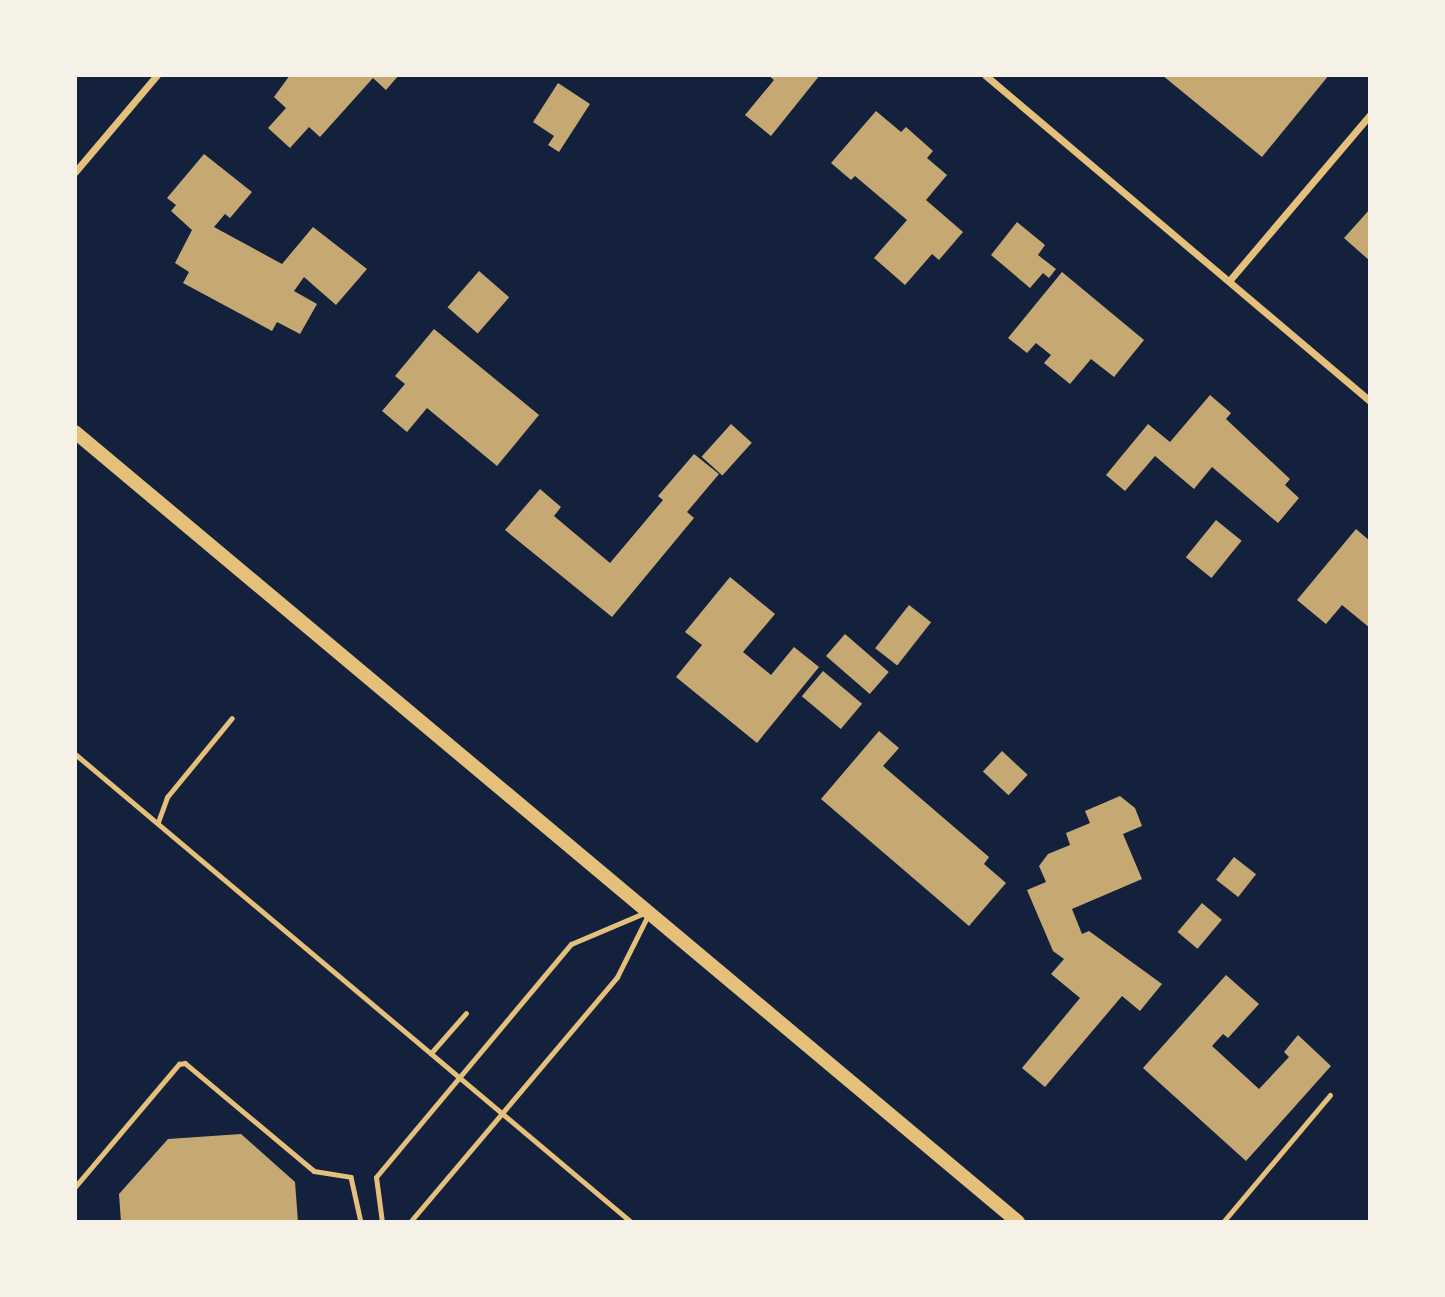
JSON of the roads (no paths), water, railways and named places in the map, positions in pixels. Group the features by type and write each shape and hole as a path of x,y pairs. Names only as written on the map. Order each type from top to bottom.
{"main road":[{"path":"75,432 650,910 1018,1222"}],"street":[{"path":"75,172 156,75"},
{"path":"985,75 1370,401"},
{"path":"1229,281 1370,115"}],"lane":[{"path":"158,822 167,797 232,718"},
{"path":"75,754 631,1222"},
{"path":"383,1222 376,1177 571,944 650,910"},
{"path":"411,1222 617,977 650,910"},
{"path":"431,1053 466,1013"},
{"path":"1223,1222 1330,1095"}]}
